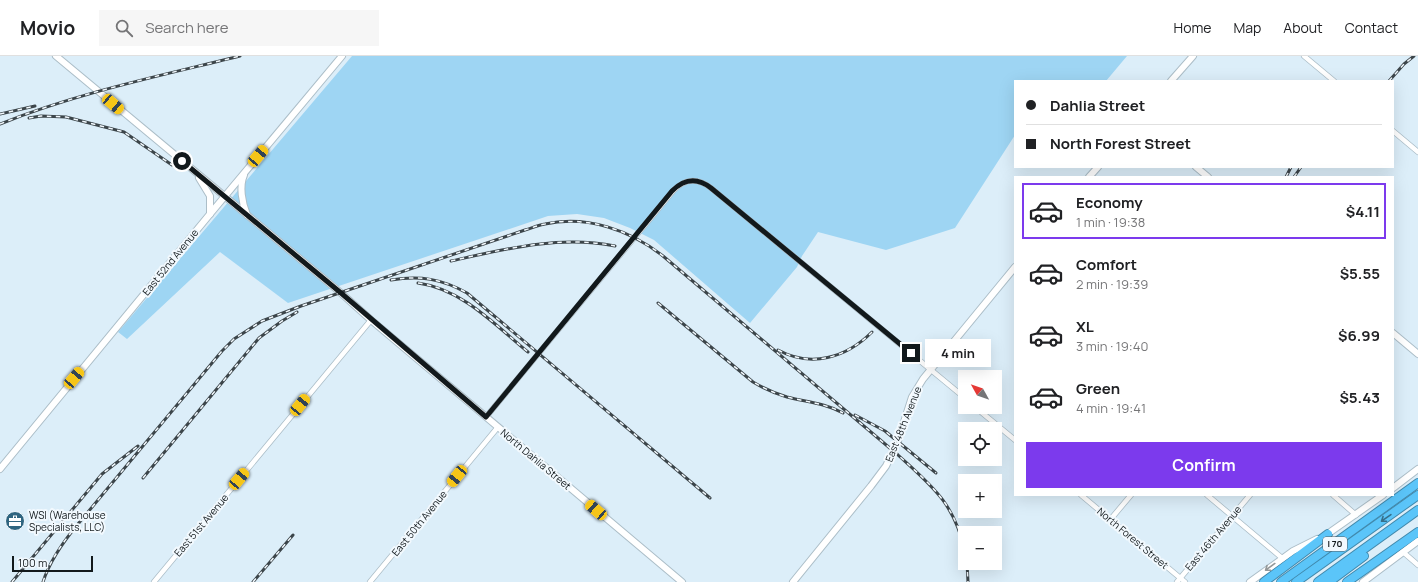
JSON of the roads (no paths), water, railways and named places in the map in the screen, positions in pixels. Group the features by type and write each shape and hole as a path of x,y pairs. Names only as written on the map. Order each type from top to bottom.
{"highway":[{"name":"I 70","path":"1281,582 1418,483"},
{"path":"1296,582 1418,495"},
{"path":"1291,582 1388,505"},
{"path":"1318,582 1418,510"},
{"name":"I 70","path":"1329,582 1418,517"},
{"path":"1347,582 1418,532"},
{"path":"1264,582 1328,534"}],"street":[{"name":"North Dahlia Street","path":"56,56 341,293 371,320 682,582"},
{"name":"East 52nd Avenue","path":"0,469 224,196 342,56"},
{"path":"1172,80 1193,56"},
{"path":"1304,56 1333,80"},
{"path":"1394,132 1418,152"},
{"path":"247,216 241,184 248,168"},
{"path":"1090,176 1097,168"},
{"path":"1197,168 1207,176"},
{"path":"192,169 210,196 210,214"},
{"path":"486,417 672,191 680,184 691,180 708,186 958,392"},
{"name":"East 48th Avenue","path":"793,582 874,483 886,466 898,441 912,397 930,369 1014,268"},
{"name":"East 51st Avenue","path":"154,582 371,320"},
{"path":"1394,334 1418,354"},
{"path":"983,414 1014,439"},
{"name":"East 50th Avenue","path":"370,582 498,427"},
{"path":"1394,487 1418,469"},
{"name":"North Forest Street","path":"1082,496 1179,580 1185,582"},
{"path":"1110,520 1130,496"},
{"path":"1208,496 1282,558"},
{"name":"East 46th Avenue","path":"1179,580 1249,496"},
{"path":"1334,496 1356,515"},
{"path":"1250,582 1282,558 1328,534 1382,496"},
{"path":"1363,582 1418,540"},
{"path":"1403,552 1418,565"}],"railway":[{"path":"0,124 88,94 240,56"},
{"path":"1390,80 1404,64 1414,56"},
{"path":"0,114 35,106"},
{"path":"29,118 41,116 66,117 124,132 172,165"},
{"path":"1286,176 1290,168"},
{"path":"1295,176 1300,168"},
{"path":"43,582 53,559 72,531 222,351 234,339 262,321 301,306 537,226 561,222 592,223 607,227 637,239 663,256 922,477 932,487 948,508 958,528"},
{"path":"451,261 512,248 553,243 574,242 615,246"},
{"path":"391,280 412,278 430,279 449,284 467,293 710,498"},
{"path":"418,283 434,287 463,300 490,320 528,352"},
{"path":"658,303 753,382 782,395 822,405 843,413"},
{"path":"143,478 259,338 297,312"},
{"path":"778,350 803,358 828,358 851,348 872,332"},
{"path":"855,415 885,431 936,473"},
{"path":"12,582 102,474 138,446"},
{"path":"253,582 293,535"},
{"path":"967,570 968,582"}],"place":[{"name":"WSI (Warehouse Specialists, LLC)","path":"15,521"}]}
